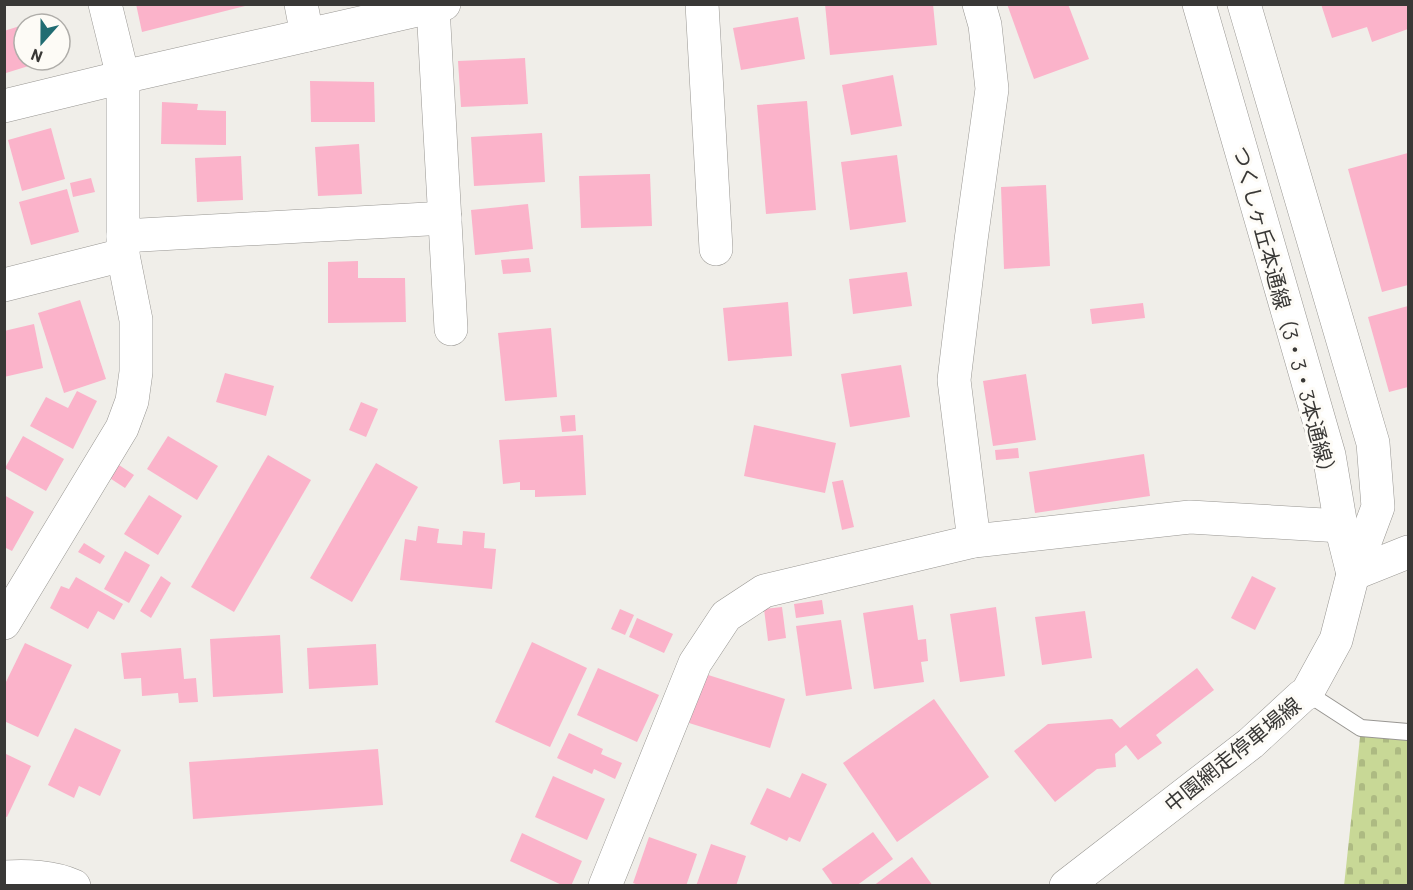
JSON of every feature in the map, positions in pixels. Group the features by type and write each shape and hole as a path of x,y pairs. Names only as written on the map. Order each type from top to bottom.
{"street":[{"path":"4,623 122,428 132,401 136,372 136,320 123,246 123,77 105,4"},
{"path":"702,4 716,249"},
{"path":"974,541 954,380 992,90 985,25 979,4"},
{"name":"つくしヶ丘本通線（3・3・3本通線）","path":"1199,4 1329,455 1341,526 1353,574"},
{"name":"つくしヶ丘本通線（3・3・3本通線）","path":"1244,4 1373,443 1378,507 1353,574"},
{"path":"4,106 123,77 304,20 438,6 451,329"},
{"path":"4,285 123,246 445,218"},
{"path":"605,885 695,663 726,616 764,591 974,541 1190,517 1341,526"},
{"path":"1353,574 1408,552"},
{"name":"中園網走停車場線","path":"1065,885 1251,743 1307,693 1336,640 1353,574"},
{"path":"4,877 27,876 60,880 74,885"}],"lane":[{"path":"1307,693 1362,728 1408,732"}],"green space":[{"path":"1361,728 1408,732 1408,885 1344,886"}],"building":[{"path":"136,4 249,4 249,5 142,32"},
{"path":"825,4 933,4 937,45 830,55"},
{"path":"1007,4 1068,4 1089,59 1034,79"},
{"path":"1321,4 1408,4 1408,29 1372,42 1367,27 1332,38"},
{"path":"798,17 805,59 741,70 733,28"},
{"path":"12,28 12,71 6,73 4,31"},
{"path":"525,58 528,104 461,107 458,61"},
{"path":"893,75 902,126 851,135 842,85"},
{"path":"310,81 374,82 375,122 311,122"},
{"path":"807,101 816,210 766,214 757,105"},
{"path":"162,102 198,104 197,110 226,111 226,145 161,144"},
{"path":"51,128 65,179 22,191 8,140"},
{"path":"542,133 545,182 474,186 471,137"},
{"path":"359,144 362,194 318,196 315,147"},
{"path":"1408,153 1408,285 1382,292 1348,169"},
{"path":"897,155 906,222 850,230 841,162"},
{"path":"241,156 243,200 197,202 195,158"},
{"path":"650,174 652,226 581,228 579,176"},
{"path":"91,178 95,192 73,197 70,183"},
{"path":"1046,185 1050,266 1004,269 1001,187"},
{"path":"67,189 79,232 31,245 19,202"},
{"path":"528,204 533,249 475,255 471,210"},
{"path":"529,258 531,272 503,274 501,260"},
{"path":"358,261 358,278 405,278 406,322 328,323 328,262"},
{"path":"907,272 912,306 853,314 849,279"},
{"path":"80,300 106,379 64,393 38,313"},
{"path":"788,302 792,356 728,361 723,308"},
{"path":"1143,303 1145,318 1092,324 1090,309"},
{"path":"1408,306 1408,387 1389,392 1368,317"},
{"path":"34,324 43,368 4,377 4,331"},
{"path":"551,328 557,397 505,401 498,333"},
{"path":"901,365 910,417 850,427 841,374"},
{"path":"225,373 274,386 266,416 216,402"},
{"path":"1026,374 1036,440 993,446 983,381"},
{"path":"77,391 97,401 73,449 30,426 46,397 68,408"},
{"path":"361,402 378,409 366,437 349,430"},
{"path":"575,415 576,431 562,432 560,416"},
{"path":"754,425 836,443 825,493 744,476"},
{"path":"583,435 586,495 535,497 535,490 520,490 520,482 503,484 499,440"},
{"path":"23,436 64,459 46,491 5,468"},
{"path":"168,436 218,466 197,500 147,469"},
{"path":"1018,448 1019,458 996,460 995,450"},
{"path":"1144,454 1150,496 1035,513 1029,472"},
{"path":"268,455 311,480 234,612 191,587"},
{"path":"113,461 134,475 125,488 105,475"},
{"path":"376,463 418,487 352,602 310,578"},
{"path":"843,480 854,527 842,530 832,482"},
{"path":"4,495 34,512 12,551 4,547"},
{"path":"149,495 182,516 158,555 124,534"},
{"path":"418,526 439,529 437,543 462,545 463,531 485,533 484,548 496,549 492,589 400,580 405,539 416,541"},
{"path":"84,543 105,556 100,564 78,552"},
{"path":"125,551 150,565 129,603 104,589"},
{"path":"161,576 171,583 151,618 140,611"},
{"path":"1252,576 1276,588 1255,630 1231,618"},
{"path":"76,577 123,604 114,620 98,611 88,629 50,608 61,586 69,589"},
{"path":"822,600 824,614 796,618 794,604"},
{"path":"913,605 918,640 926,639 928,661 921,662 924,682 874,689 863,613"},
{"path":"782,607 786,638 768,641 764,609"},
{"path":"996,607 1005,676 960,682 950,614"},
{"path":"620,609 634,615 625,635 611,629"},
{"path":"1085,611 1092,658 1042,665 1035,617"},
{"path":"637,618 673,634 664,653 629,637"},
{"path":"841,620 852,689 806,696 796,626"},
{"path":"280,635 283,693 213,697 210,639"},
{"path":"532,642 587,668 550,747 495,722"},
{"path":"25,643 72,665 38,737 4,721 4,686"},
{"path":"376,644 378,685 309,689 307,648"},
{"path":"181,648 184,679 196,678 198,702 179,703 178,693 142,696 141,678 124,679 121,653"},
{"path":"598,668 659,695 637,742 577,715"},
{"path":"1197,668 1214,690 1156,735 1162,743 1138,760 1126,745 1115,754 1116,767 1097,769 1055,802 1014,751 1048,724 1112,719 1120,728"},
{"path":"705,674 785,699 770,748 689,723"},
{"path":"934,699 989,777 897,842 843,763"},
{"path":"75,728 121,750 100,796 79,786 74,798 48,785"},
{"path":"569,733 603,749 601,754 622,763 615,779 594,769 592,774 557,758"},
{"path":"378,749 383,805 193,819 189,762"},
{"path":"4,753 31,766 7,817 4,816"},
{"path":"802,773 827,784 800,842 789,837 787,841 750,824 767,788 790,798"},
{"path":"553,776 605,799 587,840 535,817"},
{"path":"873,832 893,859 856,886 834,886 822,869"},
{"path":"522,833 582,861 571,886 564,886 510,861"},
{"path":"649,837 697,854 686,886 641,886 633,883"},
{"path":"711,844 746,856 736,886 696,886"},
{"path":"912,857 933,886 873,886"}]}
